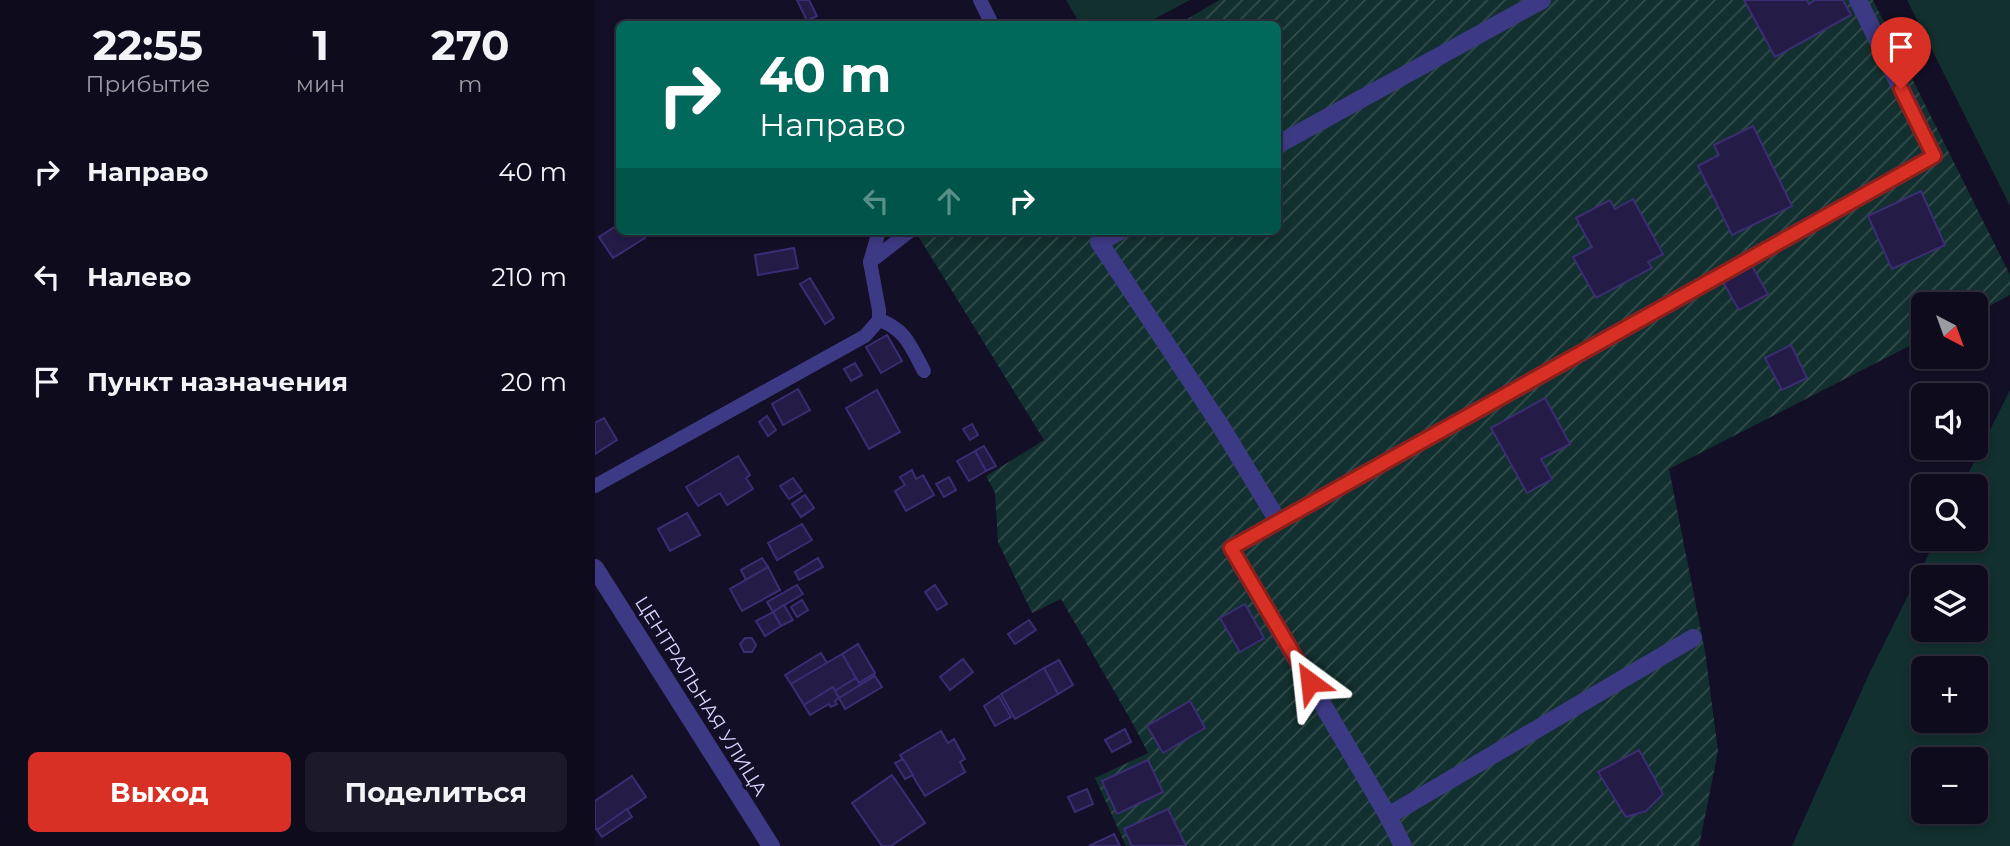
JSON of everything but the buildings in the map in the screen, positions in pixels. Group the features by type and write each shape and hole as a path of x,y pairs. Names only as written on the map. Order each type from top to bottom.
{"street":[{"path":"1281,143 1542,0"},
{"path":"1403,846 1231,548 1934,156 1858,0"},
{"path":"1095,237 1222,428 1278,521"},
{"name":"ЦЕНТРАЛЬНАЯ УЛИЦА","path":"595,568 771,846"},
{"path":"1388,816 1693,638"}],"lane":[{"path":"980,0 990,21"},
{"path":"595,486 865,336 879,320 870,262 878,235"},
{"path":"870,262 905,235"},
{"path":"879,320 892,324 906,338 924,371"}],"green space":[{"path":"1066,0 1190,0 1151,21 1078,21"},
{"path":"1219,0 1873,0 2010,275 2010,295 1988,307 1988,292 1911,292 1911,345 1669,469 1705,651 1718,751 1699,846 1126,846 1095,778 1148,753 1061,599 1032,613 998,542 995,493 986,476 1044,440 917,235 1281,235 1281,21 1184,21"},
{"path":"1907,0 2010,0 2010,206"},
{"path":"2010,390 2010,846 1792,846 1869,674 1911,589 1911,642 1988,642 1988,565 1923,565 1930,551 1988,551 1988,474 1968,474 1975,460 1988,460 1988,434"}],"route":[{"path":"1310,682 1231,548 1934,156 1901,89"}]}
